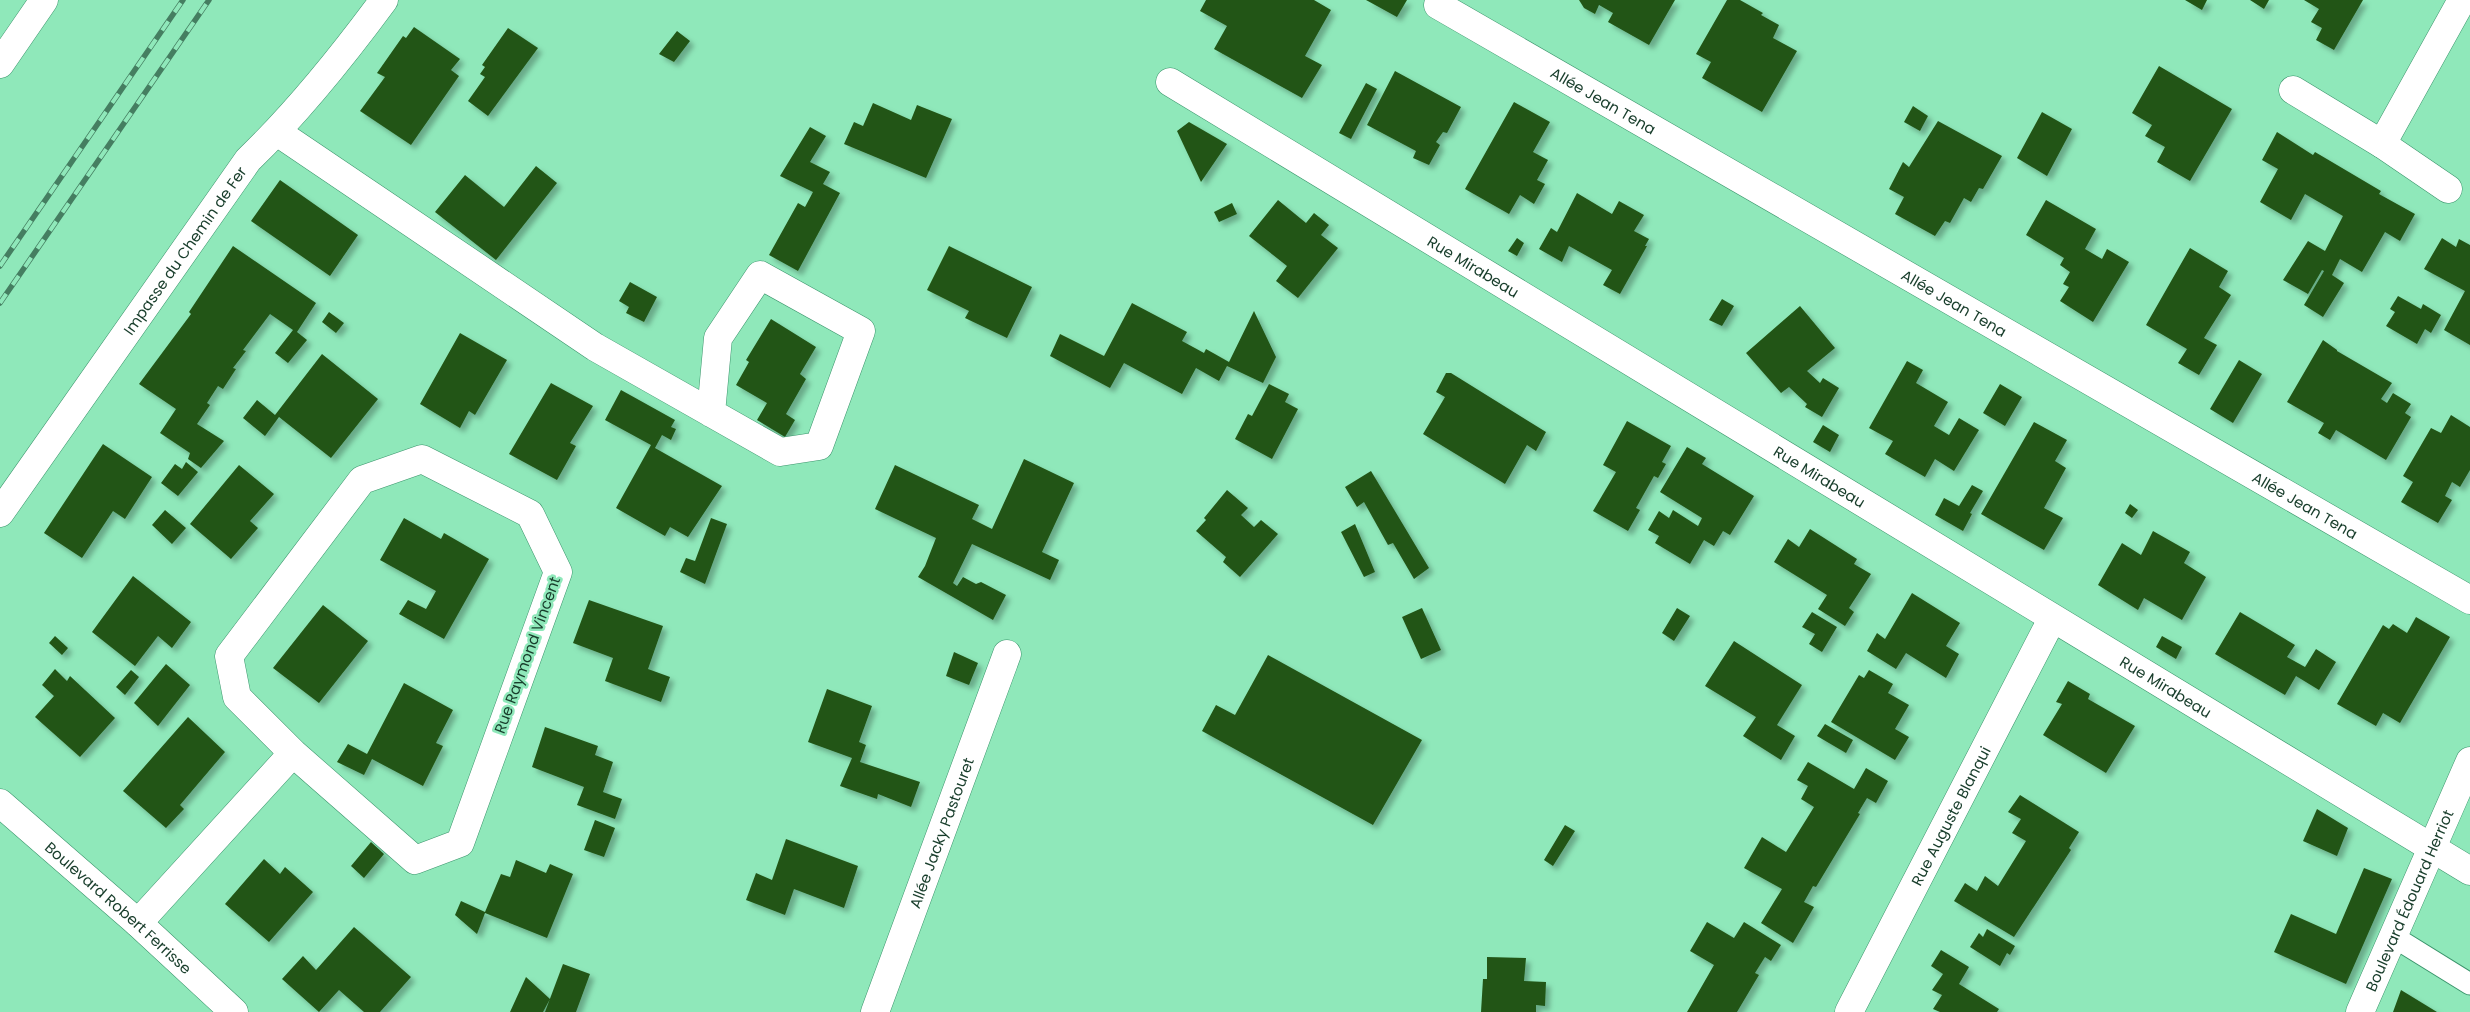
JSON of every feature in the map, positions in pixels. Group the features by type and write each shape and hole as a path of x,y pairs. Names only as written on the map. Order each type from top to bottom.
{"street":[{"path":"0,64 44,0"},
{"name":"Impasse du Chemin de Fer","path":"0,513 248,160 277,132 340,60 384,0"},
{"path":"2382,144 2462,0"},
{"name":"Allée Jean Tena","path":"1438,5 2470,600"},
{"name":"Rue Mirabeau","path":"1170,82 2052,619 2434,847 2470,871"},
{"path":"2293,90 2382,144 2448,189"},
{"path":"277,132 595,347 711,413 780,452 819,446 861,332 760,275 718,338 711,413"},
{"name":"Rue Raymond Vincent","path":"422,459 530,514 558,572 460,843 415,860 293,753 237,697 229,656 362,480 422,459"},
{"name":"Rue Auguste Blanqui","path":"1849,1012 2052,619"},
{"name":"Allée Jacky Pastouret","path":"875,1012 1007,654"},
{"path":"138,923 293,753"},
{"name":"Boulevard Édouard Herriot","path":"2360,1012 2434,847 2470,761"},
{"name":"Boulevard Robert Ferrisse","path":"0,803 138,923 234,1012"}],"lane":[{"path":"2394,937 2470,984"}],"building":[{"path":"1206,0 1314,0 1331,10 1305,56 1322,65 1302,98 1214,49 1227,26 1200,11"},
{"path":"1366,0 1407,0 1397,17"},
{"path":"1579,0 1675,0 1649,45 1608,22 1613,13 1599,5 1595,14 1584,8"},
{"path":"1727,0 1740,0 1763,13 1761,15 1779,25 1773,38 1797,51 1762,112 1702,78 1711,62 1696,54"},
{"path":"2185,0 2207,0 2202,10"},
{"path":"2250,0 2269,0 2264,9"},
{"path":"2304,0 2363,0 2334,50 2316,40 2322,28 2311,22 2319,9"},
{"path":"414,27 460,59 451,70 459,76 411,145 360,111 385,77 377,73 403,36 406,38"},
{"path":"508,28 538,48 488,116 468,101 485,77 480,74 485,67 482,65"},
{"path":"677,31 690,41 674,62 659,54"},
{"path":"2159,66 2232,109 2190,181 2157,162 2165,147 2145,136 2152,125 2132,113"},
{"path":"1395,71 1461,107 1447,133 1443,132 1436,142 1440,145 1429,165 1413,158 1416,151 1367,125"},
{"path":"1366,83 1377,89 1351,139 1339,133"},
{"path":"1514,102 1550,122 1533,152 1548,160 1537,180 1545,184 1534,204 1520,195 1509,214 1465,189"},
{"path":"873,103 911,120 917,105 952,119 926,178 844,144 854,122 863,126"},
{"path":"1913,106 1928,116 1920,131 1904,122"},
{"path":"2042,112 2072,129 2047,176 2017,158"},
{"path":"1938,121 2002,156 1983,189 1979,188 1971,202 1964,198 1950,223 1945,221 1935,236 1895,214 1904,197 1889,189 1903,162 1909,167"},
{"path":"1189,122 1227,144 1201,182 1177,131"},
{"path":"810,127 826,136 810,162 830,172 823,184 840,193 798,271 769,255 798,203 805,207 813,192 780,176"},
{"path":"2277,132 2313,155 2315,152 2381,191 2379,194 2415,214 2400,241 2385,232 2362,272 2340,259 2332,275 2344,283 2323,317 2304,305 2324,271 2322,270 2308,294 2283,280 2308,241 2325,251 2343,216 2305,194 2291,220 2260,202 2278,169 2262,160"},
{"path":"536,166 557,183 496,260 435,212 465,175 504,207"},
{"path":"280,180 358,235 330,276 251,221"},
{"path":"1577,193 1612,214 1619,201 1644,215 1634,231 1649,239 1645,246 1647,246 1620,294 1603,285 1612,270 1569,246 1562,262 1539,249 1551,228 1557,232"},
{"path":"1278,200 1306,223 1314,213 1329,225 1321,235 1338,248 1298,298 1276,281 1287,266 1249,236"},
{"path":"2046,200 2096,229 2085,249 2102,259 2107,249 2129,262 2093,322 2060,301 2069,287 2063,284 2070,272 2060,265 2064,258 2026,235"},
{"path":"1232,203 1237,214 1219,222 1214,212"},
{"path":"1517,238 1524,243 1517,256 1508,251"},
{"path":"2442,238 2456,247 2459,239 2470,245 2470,345 2444,330 2465,291 2424,269"},
{"path":"233,246 316,303 297,332 307,340 288,363 275,353 293,330 270,314 243,350 246,351 233,368 236,369 223,389 218,386 207,403 210,405 197,424 224,441 201,468 188,459 190,453 160,433 176,409 139,384 191,314 189,312"},
{"path":"949,246 1032,287 1007,338 965,318 969,311 927,290"},
{"path":"2190,248 2228,271 2219,287 2231,295 2204,338 2217,345 2199,375 2178,363 2187,349 2146,325"},
{"path":"630,282 657,297 644,322 626,313 629,307 619,301"},
{"path":"2398,296 2421,309 2423,304 2441,315 2431,333 2425,329 2417,344 2386,326 2395,312 2390,309"},
{"path":"1722,299 1734,306 1722,326 1709,320"},
{"path":"1132,303 1187,332 1182,341 1204,353 1206,349 1229,362 1254,311 1276,357 1263,383 1227,366 1219,381 1196,368 1182,394 1124,363 1110,388 1050,356 1060,334 1104,356"},
{"path":"1800,306 1835,348 1807,371 1820,383 1823,378 1839,388 1822,417 1805,407 1807,404 1789,387 1781,393 1746,353"},
{"path":"329,312 344,323 336,333 322,322"},
{"path":"771,319 816,347 800,374 806,379 786,414 795,420 785,437 757,420 767,403 736,385 749,362 746,360"},
{"path":"460,333 507,360 475,415 469,411 460,428 420,404"},
{"path":"2323,340 2337,351 2392,383 2381,399 2387,403 2393,393 2411,404 2405,413 2411,417 2386,460 2336,430 2330,440 2318,433 2324,423 2287,402"},
{"path":"322,354 378,399 331,458 279,417 265,436 243,418 257,400 275,415"},
{"path":"2239,360 2262,374 2233,423 2210,409"},
{"path":"1907,361 1923,370 1916,383 1948,402 1934,426 1949,435 1959,418 1979,430 1954,471 1935,459 1925,477 1885,454 1893,441 1869,428"},
{"path":"1446,373 1451,373 1546,432 1536,451 1527,445 1505,484 1423,434 1445,397 1436,392"},
{"path":"551,383 593,406 570,443 576,446 557,480 509,454"},
{"path":"1269,384 1289,394 1285,402 1298,409 1272,459 1235,439 1248,414 1252,416"},
{"path":"2000,384 2022,397 2005,426 1983,413"},
{"path":"621,390 675,420 671,427 676,429 671,440 662,435 655,448 722,486 688,537 670,527 665,536 616,508 651,445 605,420"},
{"path":"2451,415 2470,427 2470,470 2460,487 2452,482 2445,496 2452,500 2438,523 2401,502 2413,482 2403,476 2431,428 2441,433"},
{"path":"1627,421 1671,446 1662,462 1666,464 1658,478 1654,476 1636,508 1640,510 1628,531 1593,511 1616,472 1603,465"},
{"path":"2034,422 2067,440 2055,461 2066,468 2044,508 2063,518 2044,550 1981,514"},
{"path":"1823,425 1839,435 1830,452 1813,442"},
{"path":"103,444 152,477 125,519 113,511 82,558 44,533"},
{"path":"1687,447 1706,458 1702,464 1754,496 1730,535 1723,531 1714,546 1704,540 1690,564 1655,543 1659,536 1648,530 1659,511 1669,518 1673,510 1698,526 1702,518 1660,492"},
{"path":"1024,459 1074,483 1042,552 1059,560 1050,580 972,544 953,583 957,586 963,577 976,584 981,582 1006,595 993,620 918,577 925,566 936,538 875,509 895,465 979,505 972,519 992,529"},
{"path":"186,462 198,472 178,496 161,483 175,464 182,469"},
{"path":"239,465 274,494 250,521 258,528 231,559 190,524"},
{"path":"1371,471 1429,568 1414,579 1393,543 1388,545 1364,502 1357,507 1345,487"},
{"path":"1972,485 1983,491 1970,513 1972,514 1963,531 1935,515 1944,498 1959,506"},
{"path":"1227,490 1248,508 1241,515 1254,527 1261,520 1278,534 1240,577 1223,562 1226,557 1196,531"},
{"path":"2130,504 2138,510 2132,518 2125,513"},
{"path":"165,510 186,528 172,544 152,525"},
{"path":"404,518 441,539 444,533 489,559 444,639 399,614 408,600 426,609 436,591 380,560"},
{"path":"711,518 727,524 705,584 680,572 686,558 695,561"},
{"path":"1355,524 1375,572 1364,577 1341,532"},
{"path":"1810,529 1857,559 1854,564 1871,574 1849,608 1854,612 1845,626 1818,609 1827,595 1774,562 1788,539 1799,547"},
{"path":"2153,531 2190,552 2184,563 2206,577 2182,620 2144,598 2138,610 2098,585 2122,543 2141,555"},
{"path":"133,576 191,622 172,648 158,636 135,666 92,632"},
{"path":"1912,593 1960,623 1946,646 1959,654 1946,678 1906,653 1896,669 1867,651 1877,633 1885,639"},
{"path":"589,600 663,626 648,669 670,677 661,702 605,681 613,658 573,643"},
{"path":"323,605 368,641 319,703 273,668"},
{"path":"1422,608 1441,650 1421,659 1402,617"},
{"path":"1677,608 1690,616 1674,641 1662,633"},
{"path":"1812,612 1837,627 1822,652 1809,644 1815,634 1802,627"},
{"path":"2240,612 2295,645 2287,657 2305,667 2316,649 2336,662 2319,690 2296,676 2285,695 2215,654"},
{"path":"2416,617 2450,637 2400,723 2383,713 2376,726 2337,704 2383,625 2389,629 2393,624 2407,633"},
{"path":"55,636 68,648 62,655 49,643"},
{"path":"2162,636 2182,647 2176,659 2156,647"},
{"path":"1734,641 1802,685 1777,725 1795,736 1781,760 1743,736 1756,717 1705,686"},
{"path":"954,652 978,663 969,685 946,676"},
{"path":"1268,655 1422,740 1373,825 1202,731 1216,705 1235,715"},
{"path":"166,664 190,685 158,726 134,703"},
{"path":"55,669 67,681 70,676 115,718 80,757 35,717 54,696 42,685"},
{"path":"131,670 139,677 125,695 116,687"},
{"path":"1869,670 1893,684 1888,693 1909,705 1895,729 1909,737 1895,760 1831,722 1859,675 1864,678"},
{"path":"2068,681 2090,694 2088,699 2135,726 2106,773 2043,735 2062,704 2056,702"},
{"path":"404,683 453,710 436,743 443,746 423,786 372,759 364,775 337,762 348,744 367,754"},
{"path":"827,689 872,706 859,742 866,745 860,762 920,782 911,807 878,794 877,799 840,786 852,758 808,742"},
{"path":"188,717 225,752 180,805 184,809 166,828 123,791"},
{"path":"1825,724 1853,740 1846,753 1817,736"},
{"path":"545,727 598,746 595,755 613,762 603,792 622,799 615,819 577,805 584,787 532,767"},
{"path":"1808,762 1854,789 1866,768 1888,781 1876,803 1867,798 1858,813 1860,814 1816,887 1813,886 1804,902 1814,907 1793,943 1761,923 1782,889 1744,868 1762,837 1786,852 1814,807 1801,799 1808,786 1797,780"},
{"path":"2020,795 2079,832 2069,848 2071,850 2014,937 1954,901 1965,883 1977,891 1985,876 1998,886 2026,841 2012,833 2021,819 2008,812"},
{"path":"2317,809 2348,828 2337,856 2303,841"},
{"path":"595,820 615,828 604,857 584,850"},
{"path":"1565,825 1575,831 1553,866 1544,860"},
{"path":"786,839 858,866 844,908 794,889 785,915 746,900 756,873 772,880"},
{"path":"371,842 384,854 364,878 351,866"},
{"path":"264,859 280,874 285,867 313,892 269,942 225,904"},
{"path":"516,860 546,873 550,864 573,874 547,938 485,913 477,934 455,915 461,901 485,912 501,874 510,877"},
{"path":"2364,868 2392,879 2346,984 2274,952 2291,914 2336,934"},
{"path":"1707,922 1734,938 1744,922 1781,945 1771,961 1765,957 1755,973 1759,975 1737,1012 1687,1012 1714,965 1690,951"},
{"path":"354,927 411,977 380,1012 364,1012 339,990 319,1012 282,979 303,956 316,970"},
{"path":"1987,929 2015,946 2010,955 2007,953 2000,966 1970,947 1979,933 1983,937"},
{"path":"1941,950 1969,967 1959,984 1999,1009 1997,1012 1940,1012 1933,1009 1942,995 1932,990 1943,974 1931,966"},
{"path":"1487,957 1526,958 1524,981 1546,982 1545,1006 1536,1005 1536,1012 1481,1012 1483,979 1487,979"},
{"path":"563,964 590,974 576,1012 545,1012"},
{"path":"526,977 550,999 543,1012 510,1012"},
{"path":"2401,990 2437,1012 2393,1012"}],"railway":[{"path":"0,266 183,0"},
{"path":"0,303 209,0"}]}
